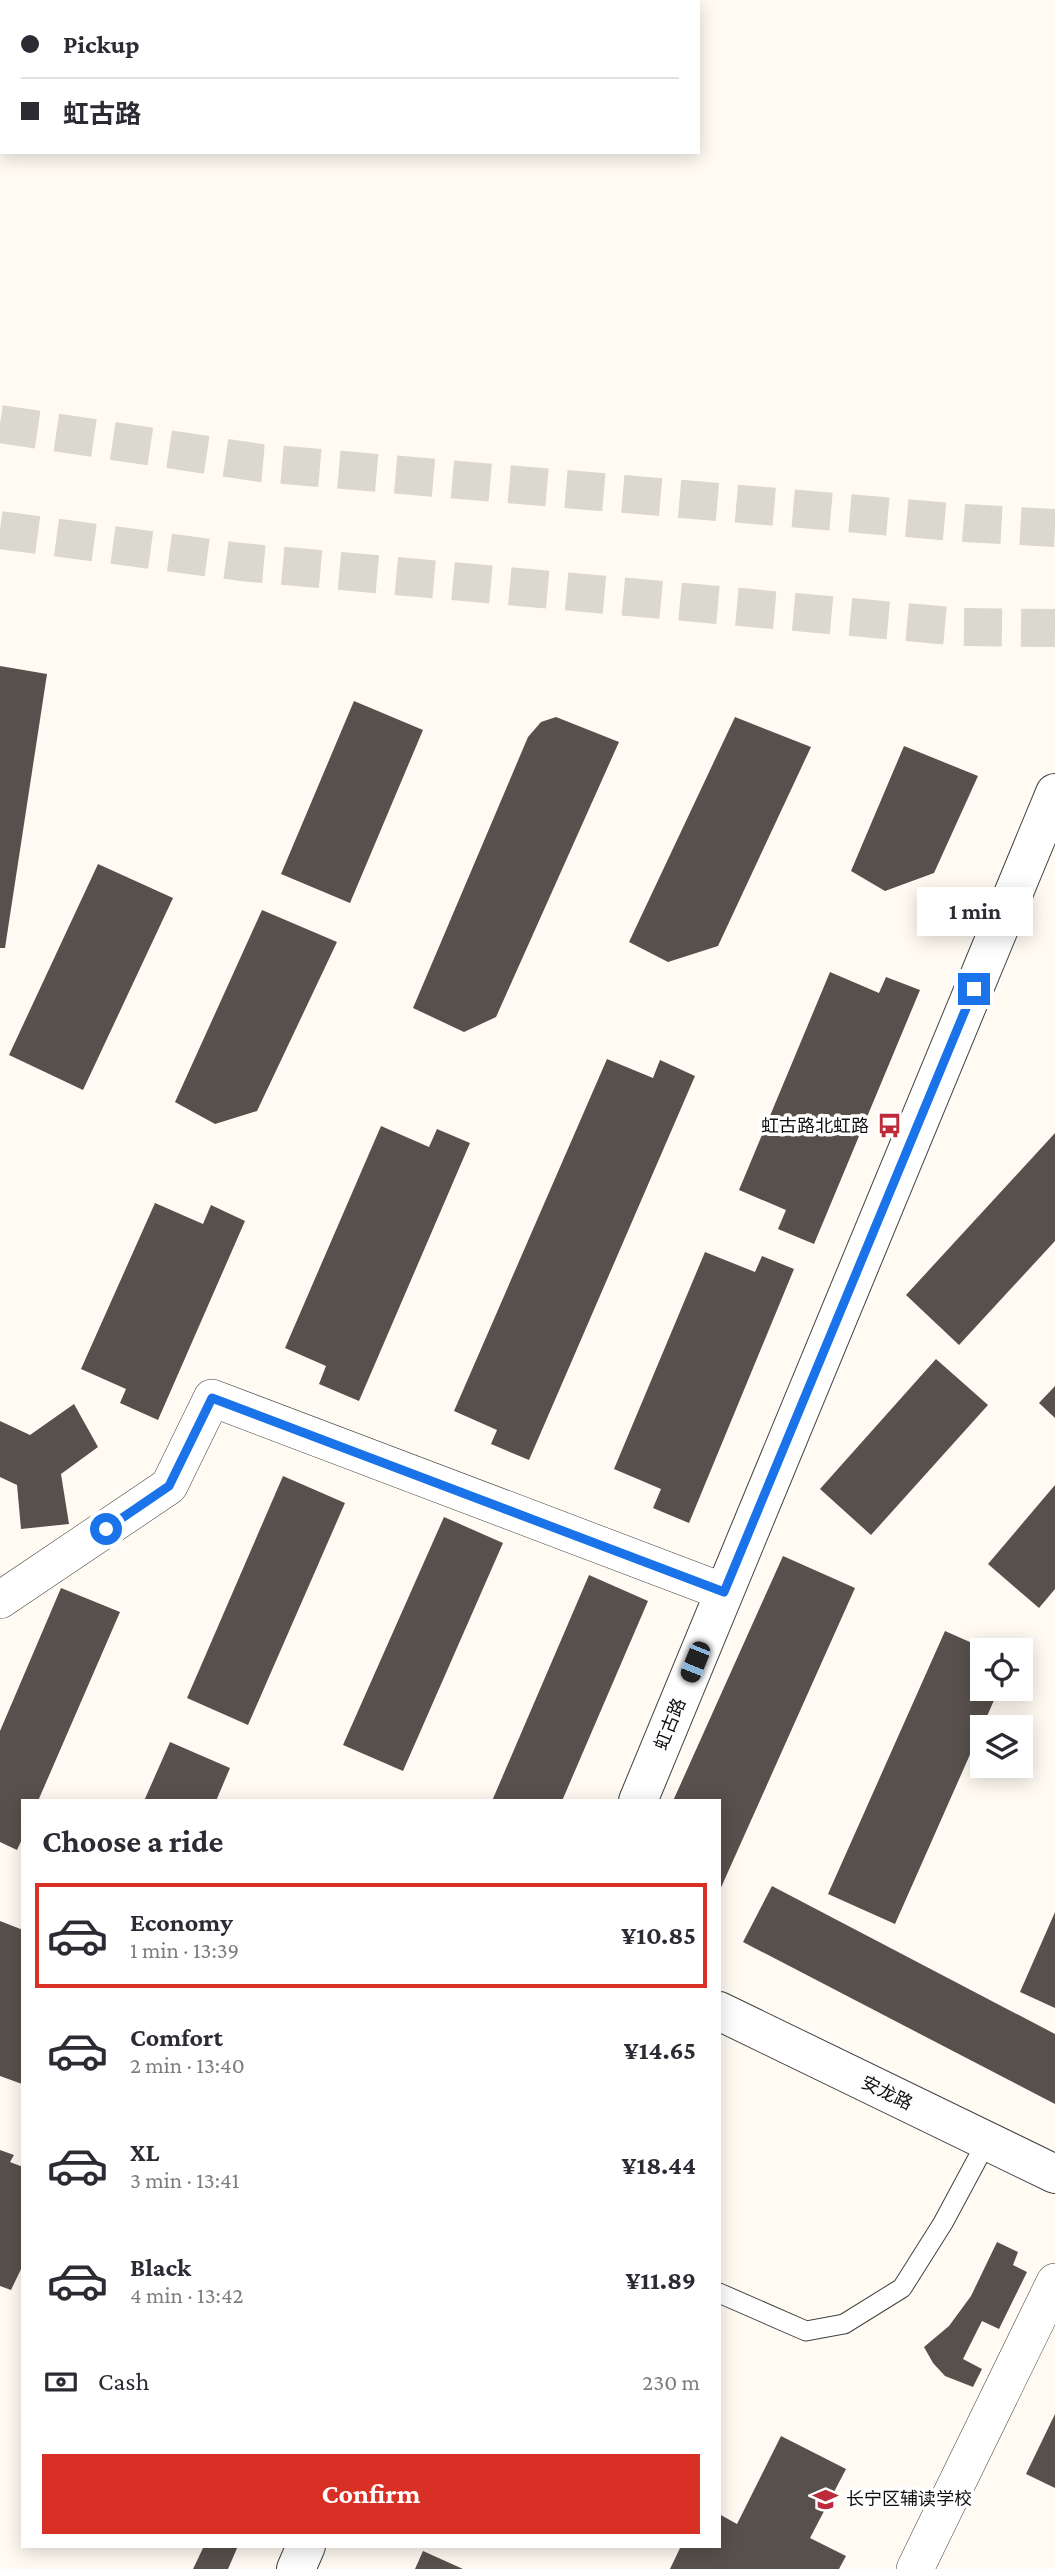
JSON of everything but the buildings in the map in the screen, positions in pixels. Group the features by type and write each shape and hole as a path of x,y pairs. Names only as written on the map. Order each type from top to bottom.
{"street":[{"name":"虹古路","path":"639,1799 1055,793"},
{"path":"0,1600 169,1486 212,1398 724,1592"},
{"name":"安龙路","path":"721,2012 1055,2174"},
{"path":"915,2569 1055,2283"},
{"path":"296,2569 305,2548"}],"lane":[{"path":"721,2294 806,2331 844,2324 902,2288 943,2223 987,2141"}],"tunnel":[{"path":"0,424 261,463 964,523 1055,528"},
{"path":"0,530 241,562 962,627 1055,628"}],"place":[{"name":"虹古路北虹路","path":"889,1126"},
{"name":"长宁区辅读学校","path":"826,2499"}],"route":[{"path":"106,1529 169,1486 212,1398 724,1592 974,989"}]}
